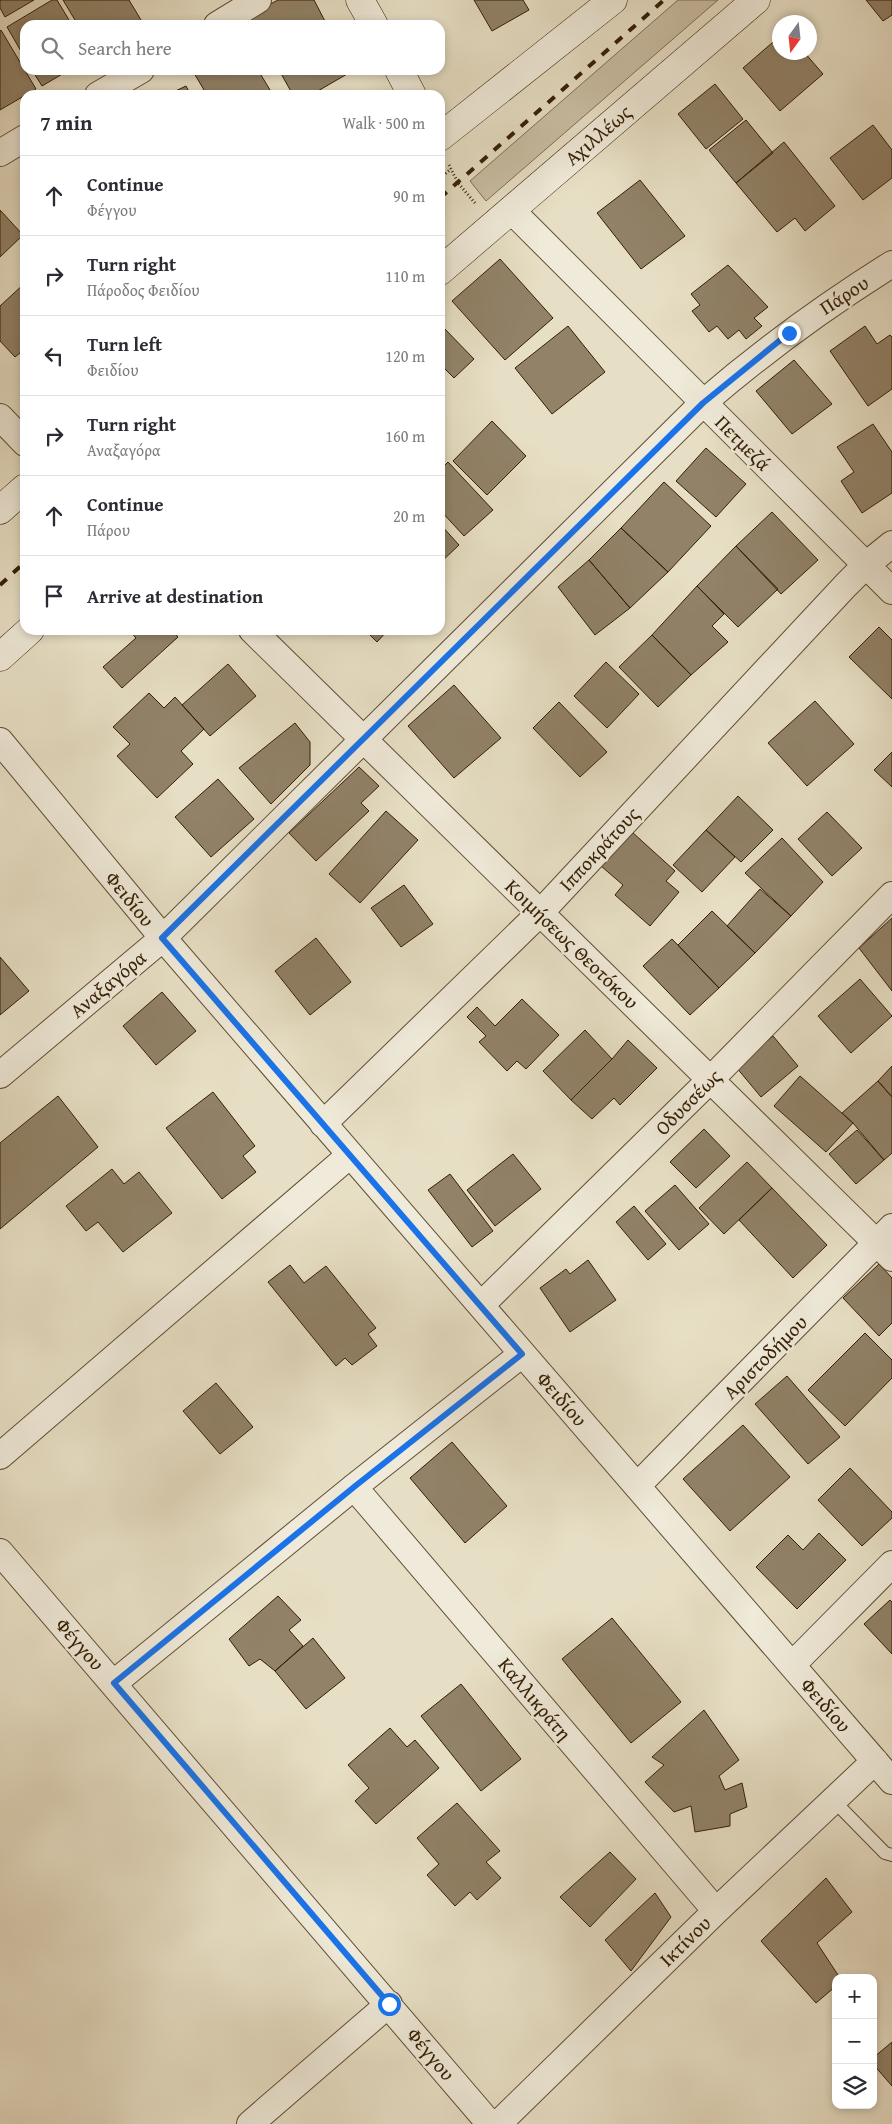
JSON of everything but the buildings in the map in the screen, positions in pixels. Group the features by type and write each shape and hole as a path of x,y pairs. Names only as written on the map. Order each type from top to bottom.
{"street":[{"path":"225,20 258,0"},
{"path":"360,0 371,20"},
{"path":"445,149 613,0"},
{"name":"Αχιλλέως","path":"445,267 756,0"},
{"path":"107,90 132,75"},
{"path":"402,75 409,90"},
{"path":"0,153 20,141"},
{"name":"Πετμεζά","path":"502,217 703,403 892,591"},
{"name":"Πάρου","path":"703,403 789,333 831,302 892,264"},
{"name":"Αναξαγόρα","path":"0,1075 162,938 703,403"},
{"path":"0,417 20,438"},
{"path":"0,510 20,492"},
{"name":"Ιπποκράτους","path":"323,1124 540,913 866,565 892,544"},
{"path":"0,657 24,635"},
{"name":"Κοιμήσεως Θεοτόκου","path":"257,635 710,1080 887,1243"},
{"name":"Φειδίου","path":"0,741 162,938 892,1781"},
{"name":"Οδυσσέως","path":"481,1305 710,1080 892,895"},
{"path":"0,1456 350,1155"},
{"name":"Αριστοδήμου","path":"637,1486 887,1243"},
{"path":"114,1683 354,1487 522,1354"},
{"name":"Καλλικράτη","path":"354,1487 716,1911"},
{"name":"Φέγγου","path":"0,1552 490,2124"},
{"path":"792,1665 892,1564"},
{"name":"Ικτίνου","path":"498,2124 716,1911 874,1761"},
{"path":"250,2124 389,2004"}],"lane":[{"path":"833,1800 885,1853 892,1855"}],"path":[{"path":"445,153 458,182 502,217"},
{"path":"445,174 451,169"}],"shaded area":[{"path":"678,0 718,0 486,201 470,181"}],"railway":[{"path":"445,194 664,0"},
{"path":"0,585 20,567"}],"route":[{"path":"389,2004 114,1683 354,1487 522,1354 162,938 703,403 789,333"}]}
